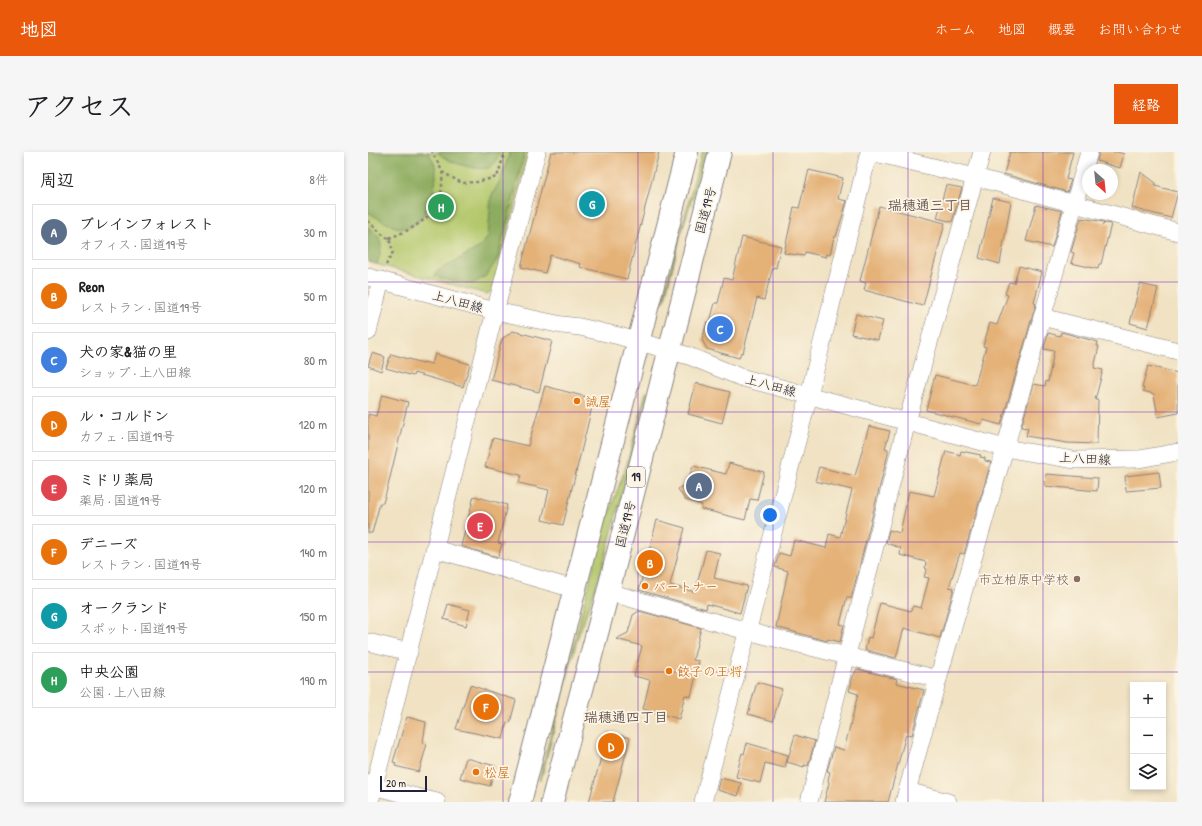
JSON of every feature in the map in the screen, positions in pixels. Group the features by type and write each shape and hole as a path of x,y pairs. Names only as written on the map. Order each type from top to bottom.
{"highway":[{"path":"520,802 687,152"},
{"name":"国道19号","path":"552,802 608,592 668,350 720,152"}],"street":[{"path":"437,802 371,791 409,652 495,311 537,152"},
{"path":"703,802 809,395 870,152 975,177 1073,205 1178,232"},
{"path":"809,802 907,422 982,152"},
{"path":"948,802 906,796 1089,152"},
{"path":"368,332 375,279"},
{"name":"上八田線","path":"375,279 495,311 562,325 580,326 689,356 740,376 1005,448 1081,460 1139,459 1178,452"},
{"path":"1042,317 1178,351"},
{"path":"435,548 574,589"},
{"path":"608,592 747,631 938,679"},
{"path":"368,642 409,652"}],"path":[{"path":"368,221 385,237 389,238 407,232 421,223 433,210 441,196 442,172 432,152"},
{"path":"442,172 462,183 477,182 497,177 505,152"},
{"path":"375,279 393,252 389,238"}],"green space":[{"path":"368,152 529,152 493,290 487,294 368,262"},
{"path":"368,152 428,152 433,160 436,174 433,193 425,212 412,226 405,228 396,227 368,212"},
{"path":"438,152 500,152 492,166 479,168 454,162"},
{"path":"510,152 525,152 498,258 487,275 473,284 446,280 435,276 436,272 480,247 488,237 491,197 500,181"},
{"path":"702,152 707,152 681,233 664,302 662,301"},
{"path":"368,227 377,235 381,243 377,264 368,261"},
{"path":"646,392 648,393 603,566 577,640 541,780 539,780 603,529 627,464"}],"building":[{"path":"551,152 659,152 627,279 580,267 581,264 550,255 545,273 521,267"},
{"path":"1010,152 1073,152 1066,179 1071,180 1067,192 1004,174"},
{"path":"1099,152 1117,152 1124,154 1120,168 1118,167 1118,164 1107,164 1097,161"},
{"path":"809,170 843,178 838,199 847,201 836,237 834,237 830,255 827,254 826,257 805,252 804,256 784,253 794,207 799,208"},
{"path":"1141,172 1156,183 1155,186 1178,192 1171,218 1132,208"},
{"path":"946,185 962,188 952,222 937,218"},
{"path":"993,198 1011,202 1000,264 979,258"},
{"path":"1036,205 1062,211 1052,247 1026,241"},
{"path":"879,206 945,223 923,306 864,290 866,283 860,281"},
{"path":"1081,218 1104,222 1102,226 1105,223 1111,224 1101,264 1099,264 1098,269 1071,263 1074,253 1071,252"},
{"path":"742,237 781,246 776,268 773,267 764,300 757,298 743,353 741,352 739,358 707,349 702,340 707,322 710,322 715,303 718,303 724,278 732,280"},
{"path":"1019,266 1042,272 1034,303 1036,304 1001,425 983,420 981,424 926,410 935,375 975,385 986,347 983,346 990,323 997,325 1008,295 1005,294 1009,282 1014,283"},
{"path":"1140,284 1158,288 1148,328 1130,323"},
{"path":"856,314 883,321 878,340 851,334"},
{"path":"513,331 552,341 539,392 491,380 502,339"},
{"path":"1061,332 1098,342 1097,346 1099,346 1094,368 1103,370 1095,400 1098,400 1097,444 1067,443 1026,436 1028,428 1021,427 1034,384 1045,386 1046,381 1048,382 1054,351 1044,349 1048,333 1060,336"},
{"path":"372,353 385,357 381,371 368,366"},
{"path":"391,354 432,364 435,354 470,364 463,387 414,373 413,376 386,368"},
{"path":"1148,366 1178,373 1178,413 1158,417 1154,394 1143,391 1144,388 1142,388"},
{"path":"696,383 730,392 722,423 688,414"},
{"path":"545,386 594,399 563,525 542,520 549,490 519,483 521,475 485,467 493,438 528,446"},
{"path":"382,395 408,402 383,503 380,503 372,533 368,533 368,414 376,416"},
{"path":"869,426 890,431 885,448 888,449 888,454 851,599 847,597 840,624 844,625 840,642 828,639 827,641 776,627 788,571 775,567 779,553 790,556 794,540 826,548 829,534 840,537 852,490 815,481 819,467 855,476"},
{"path":"946,451 960,455 961,451 981,455 980,457 985,458 985,461 991,462 964,554 960,553 949,587 954,588 940,638 904,628 896,658 865,650 868,637 871,638 880,603 911,611 913,606 921,608 929,578 924,577 927,569 925,568 926,562 900,555 901,548 886,543 889,530 900,533 909,491 934,496"},
{"path":"729,463 764,472 757,500 750,499 745,520 701,509 702,505 685,500 678,489 688,482 693,466 726,474"},
{"path":"1159,472 1161,488 1126,491 1125,476"},
{"path":"1046,474 1098,478 1097,491 1045,486"},
{"path":"474,496 507,505 498,543 502,544 498,557 461,546"},
{"path":"657,520 685,528 670,585 695,592 706,550 720,553 714,578 747,586 740,613 707,604 706,609 639,590"},
{"path":"448,604 470,610 466,626 444,619"},
{"path":"639,611 701,628 693,660 699,661 691,697 685,695 679,719 643,709 650,680 634,676 642,646 616,639 628,633 633,615"},
{"path":"857,669 897,679 896,683 924,690 912,735 906,734 888,802 824,802 829,783 828,780 830,772 827,771 834,747 844,750 858,694 849,691"},
{"path":"757,682 782,689 773,721 748,714"},
{"path":"470,685 516,700 510,723 507,722 503,739 456,729"},
{"path":"407,717 426,722 423,743 427,744 419,772 395,766 396,763 393,762"},
{"path":"608,732 630,738 613,802 589,802"},
{"path":"795,735 815,741 808,766 804,765 804,767 787,762"},
{"path":"747,743 788,755 785,768 765,763 760,783 736,777 742,753 744,754"},
{"path":"466,758 495,766 490,786 460,778"},
{"path":"720,778 741,783 738,796 717,790"}],"place":[{"name":"オークランド","path":"592,204"},
{"name":"中央公園","path":"441,207"},
{"name":"犬の家&猫の里","path":"720,329"},
{"name":"誠屋","path":"577,401"},
{"name":"ブレインフォレスト","path":"699,486"},
{"name":"ミドリ薬局","path":"480,526"},
{"name":"Reon","path":"650,563"},
{"name":"市立柏原中学校","path":"1077,579"},
{"name":"パートナー","path":"645,586"},
{"name":"餃子の王将","path":"669,671"},
{"name":"デニーズ","path":"486,707"},
{"name":"ル・コルドン","path":"611,746"},
{"name":"松屋","path":"476,772"}],"district":[{"name":"瑞穂通三丁目","path":"930,205"},
{"name":"瑞穂通四丁目","path":"626,717"}]}
